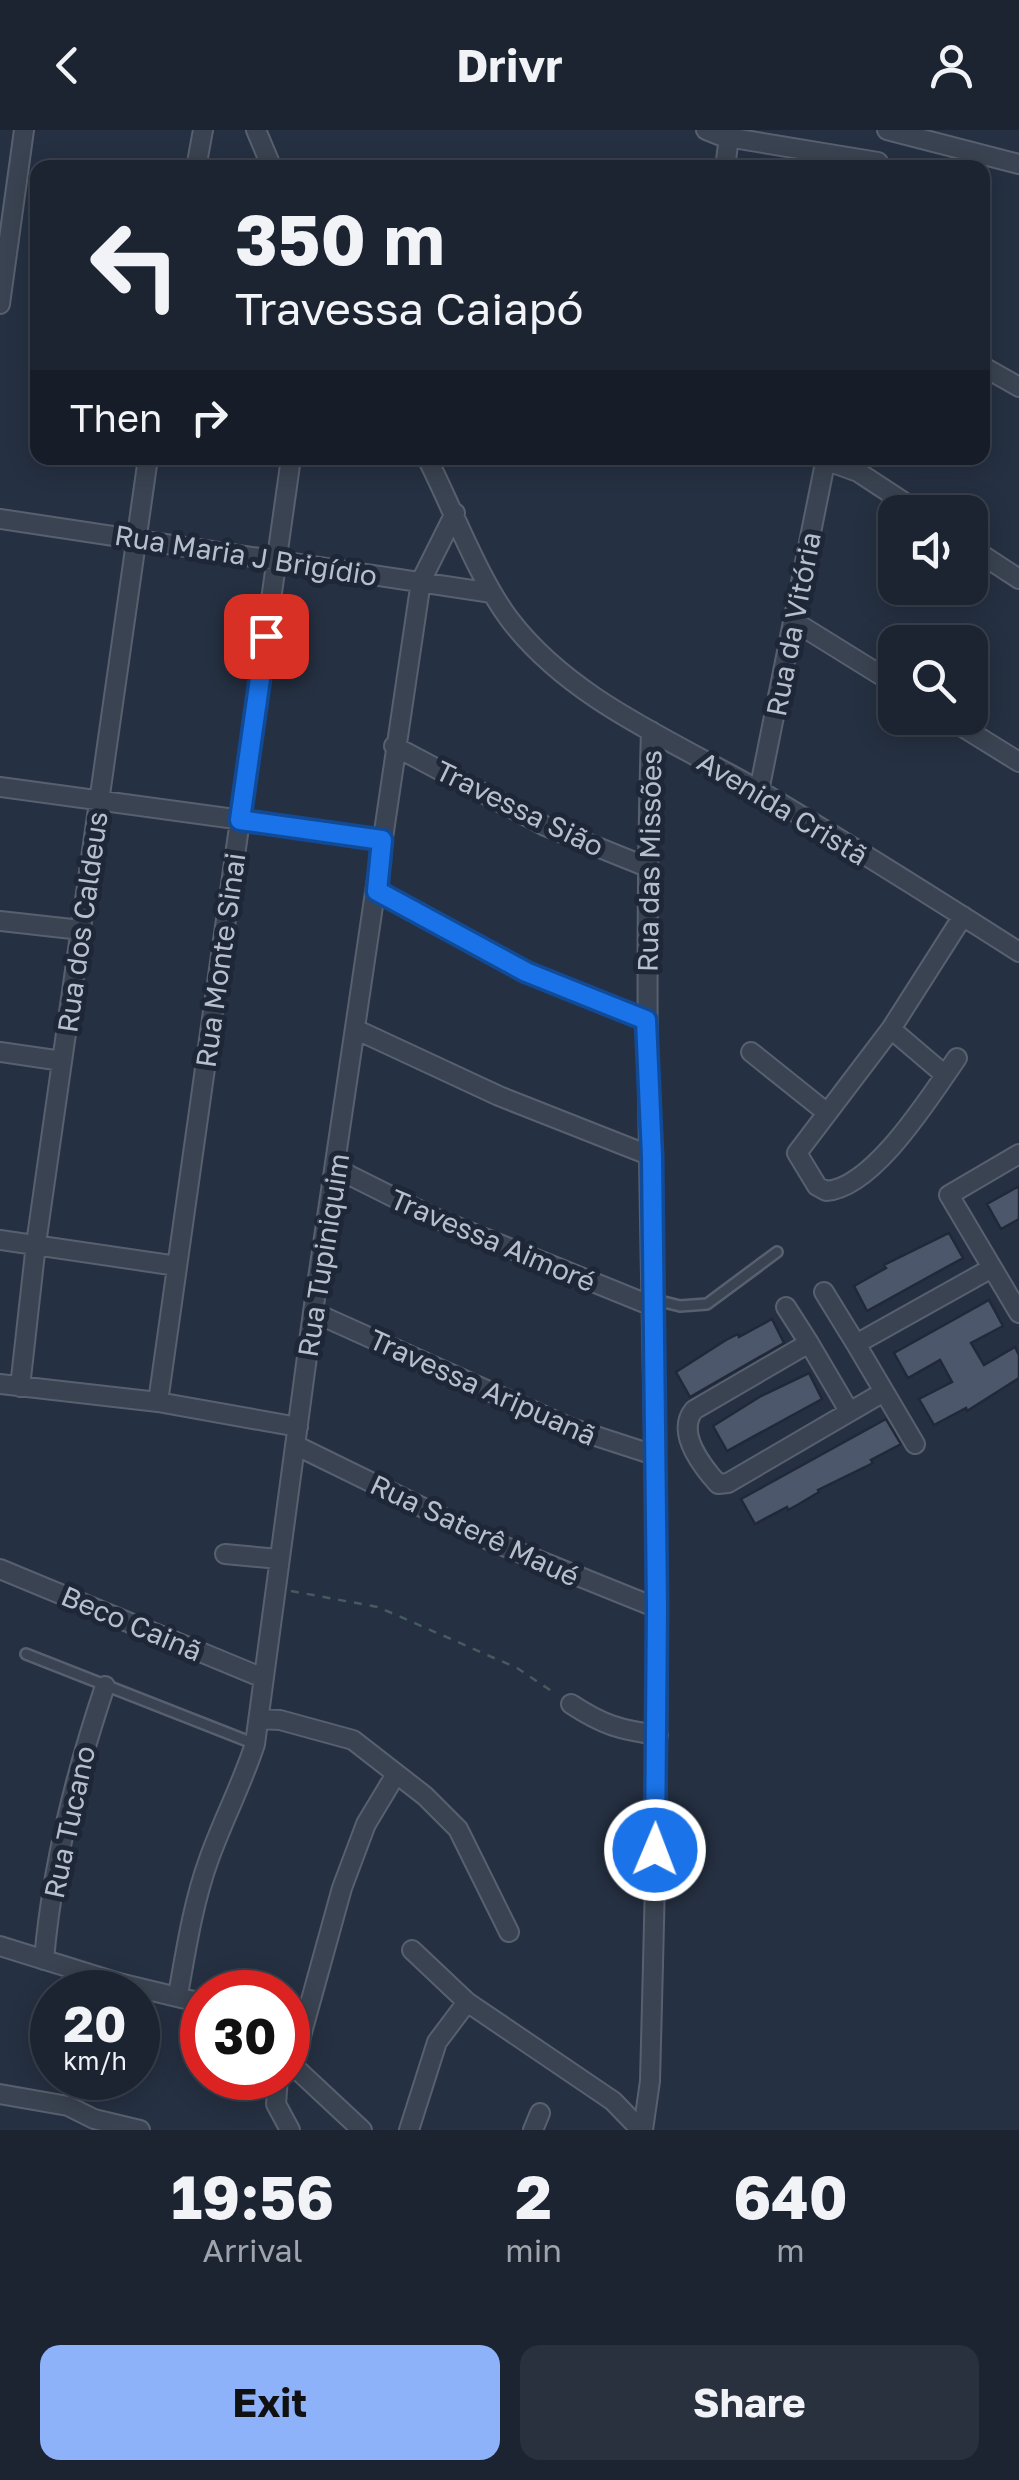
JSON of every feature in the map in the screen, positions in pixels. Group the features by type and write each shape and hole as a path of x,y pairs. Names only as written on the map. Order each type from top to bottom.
{"street":[{"path":"0,304 24,130"},
{"path":"197,160 203,130"},
{"path":"256,130 269,160"},
{"path":"706,130 729,138 850,160"},
{"path":"878,160 885,130 1019,164"},
{"path":"726,160 729,138"},
{"path":"990,371 1019,387"},
{"name":"Rua dos Caldeus","path":"20,1386 36,1244 147,465"},
{"name":"Rua Monte Sinai","path":"158,1402 290,465"},
{"name":"Avenida Cristã","path":"431,465 492,593 519,630 565,676 652,731 760,791 1019,952"},
{"name":"Rua da Vitória","path":"760,791 823,465"},
{"path":"841,465 893,495"},
{"name":"Rua Tupiniquim","path":"178,1995 204,1875 255,1744 260,1719 262,1678 377,891 394,746 421,581 455,512"},
{"name":"Rua Maria J Brigídio","path":"0,518 492,593"},
{"path":"988,559 1019,579"},
{"path":"795,622 878,673"},
{"name":"Rua das Missões","path":"642,2130 650,2081 658,1735 652,1156 646,1020 652,731"},
{"path":"975,735 1019,762"},
{"name":"Travessa Sião","path":"394,746 545,826 647,867"},
{"path":"0,787 382,840"},
{"path":"377,891 526,972 646,1020"},
{"path":"957,1058 905,1134 848,1185 826,1192 816,1186 797,1153 891,1029 963,916"},
{"path":"0,921 82,930"},
{"path":"354,1029 499,1096 652,1156"},
{"path":"891,1029 945,1075"},
{"path":"0,1052 62,1061"},
{"path":"751,1052 826,1112"},
{"path":"1019,1154 949,1194 1019,1312"},
{"name":"Travessa Aimoré","path":"336,1170 435,1218 652,1302"},
{"path":"0,1240 177,1266"},
{"path":"856,1344 992,1268"},
{"path":"824,1292 915,1444"},
{"path":"786,1307 850,1411"},
{"name":"Travessa Aripuanã","path":"314,1312 571,1428 654,1455"},
{"path":"809,1344 694,1410 686,1420 685,1431 718,1484 728,1483 882,1393"},
{"name":"Rua Saterê Maué","path":"0,1384 158,1402 297,1436 492,1541 657,1608"},
{"path":"226,1554 279,1560"},
{"name":"Beco Cainã","path":"0,1568 262,1678"},
{"name":"Rua Tucano","path":"44,1960 71,1798 105,1686"},
{"path":"571,1704 600,1723 658,1735"},
{"path":"260,1719 280,1720 353,1740 425,1796 458,1829 509,1932"},
{"path":"310,1991 366,1824 396,1774"},
{"path":"0,1946 119,1983 178,1995"},
{"path":"412,1950 467,2002 613,2101 642,2130"},
{"path":"409,2130 436,2042 467,2002"},
{"path":"310,2088 362,2130"},
{"path":"0,2094 68,2106 93,2125 140,2130"},
{"path":"277,2100 280,2116 290,2130"}],"lane":[{"path":"652,1302 707,1304 777,1252"},
{"path":"26,1654 255,1744"}],"path":[{"path":"275,1589 378,1606 517,1668 571,1704"}],"building":[{"path":"1019,1186 1019,1219 1001,1229 987,1204"},
{"path":"949,1233 963,1258 867,1311 854,1286 886,1268 884,1265"},
{"path":"989,1300 1003,1326 971,1343 984,1365 1015,1347 1019,1378 967,1411 966,1408 934,1425 919,1399 952,1382 940,1360 908,1378 894,1353"},
{"path":"772,1319 784,1343 690,1397 676,1372 726,1340"},
{"path":"809,1373 822,1399 727,1451 713,1426 761,1396"},
{"path":"886,1419 901,1444 799,1504 755,1524 741,1499"}],"route":[{"path":"266,636 240,820 382,840 377,891 526,972 646,1020 652,1156 657,1608 655,1850"}]}
